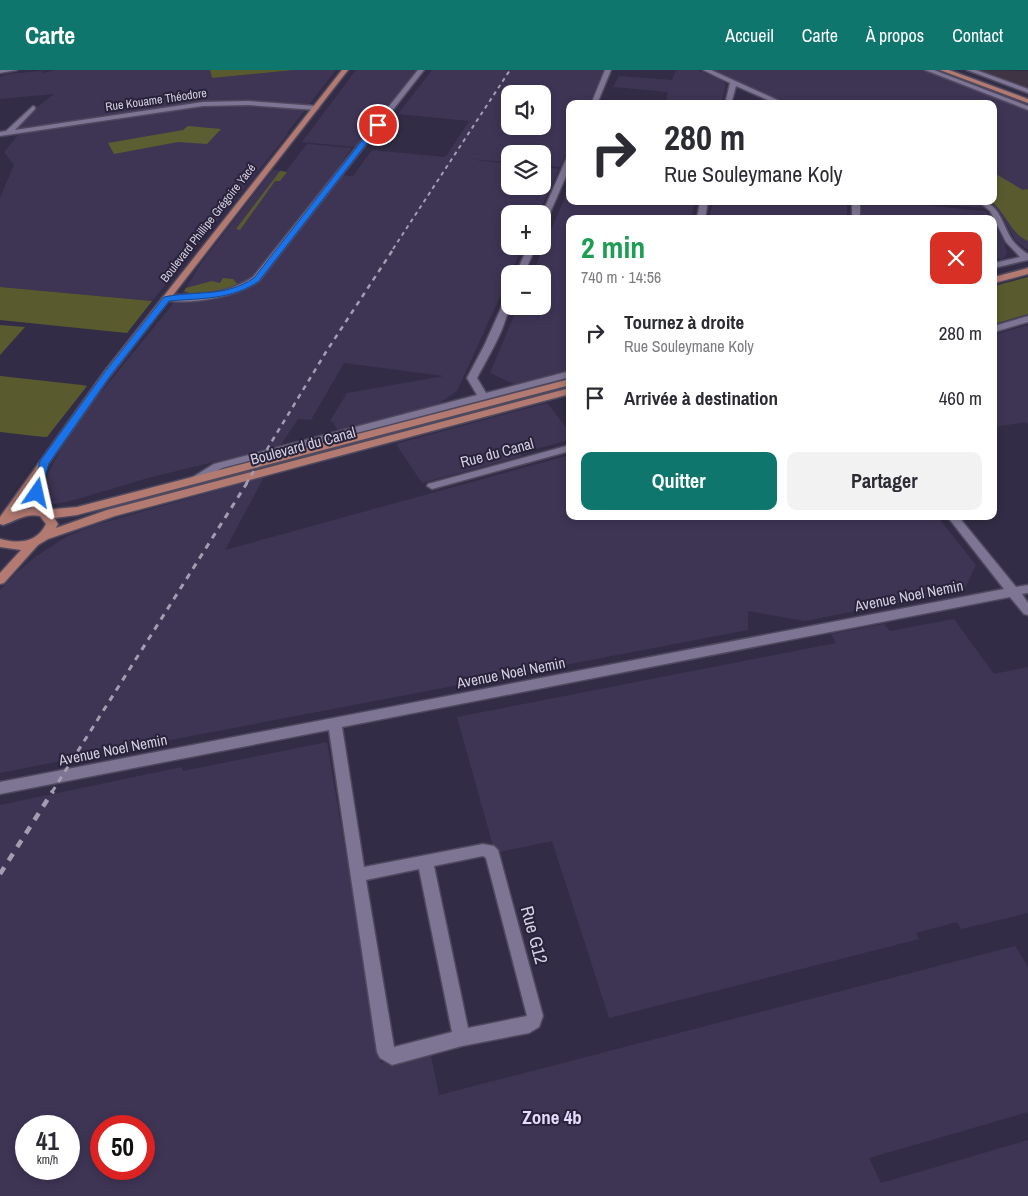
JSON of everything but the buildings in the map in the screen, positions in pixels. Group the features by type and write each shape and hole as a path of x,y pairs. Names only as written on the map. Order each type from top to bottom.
{"main road":[{"name":"Boulevard Phillipe Grégoire Yacé","path":"2,523 107,374 345,70"},
{"path":"944,70 1028,101"},
{"path":"956,70 1028,97"},
{"path":"997,273 1027,260"},
{"path":"997,279 1028,272"},
{"name":"Boulevard du Canal","path":"2,523 17,514 77,511 566,383"},
{"name":"Boulevard du Canal","path":"34,543 45,536 110,514 566,392"},
{"name":"Boulevard Phillipe Grégoire Yacé","path":"41,467 36,500 42,513 50,519 52,524 45,536"},
{"path":"0,543 16,547 34,543"},
{"path":"0,580 34,543"}],"street":[{"path":"0,71 14,70"},
{"path":"166,298 224,294 245,287 256,280 421,70"},
{"path":"596,100 608,70"},
{"path":"706,70 774,100"},
{"path":"928,70 1028,108"},
{"path":"970,70 1028,91"},
{"path":"729,100 734,82"},
{"name":"Rue Kouame Théodore","path":"4,134 203,104 241,103 316,108"},
{"path":"4,134 33,108"},
{"path":"550,205 566,168"},
{"path":"986,205 995,215"},
{"path":"997,219 1010,242 1027,260"},
{"path":"997,265 1027,260"},
{"path":"483,397 472,378 502,315"},
{"path":"997,328 1028,319"},
{"name":"Boulevard du Canal","path":"193,480 216,466 566,375"},
{"name":"Rue du Canal","path":"432,486 566,449"},
{"path":"955,520 1028,610"},
{"name":"Avenue Noel Nemin","path":"0,788 1028,589"},
{"name":"Rue G12","path":"335,724 358,875 386,1052 392,1056 462,1038 529,1025 533,1021 535,1016 493,855 489,851 483,850 358,875"},
{"path":"426,861 462,1038"}],"shaded area":[{"path":"55,70 210,70 212,78 294,70 336,70 288,134 152,301 0,287 0,198 14,165 4,152 19,134 15,130 37,107 54,94 0,99 0,77 7,74 42,71 44,73"},
{"path":"356,70 417,70 356,147 302,142"},
{"path":"432,70 604,70 591,100 566,100 566,154 560,167 551,166 551,145 501,145 501,161 467,159 501,163 501,195 547,195 542,205 501,205 501,255 519,255 514,265 501,265 501,294 457,391 435,406 338,431 333,422 330,421 347,393 444,376 344,363 311,420 298,419 280,446 148,478 67,502 54,504 43,499 39,491 62,447 84,413 186,288 202,262 273,170 296,172 286,171 307,144 352,148 334,174 337,175 353,176 372,150 444,157 469,121 398,114"},
{"path":"676,70 697,70 722,80 726,85 722,100 666,100 668,92 613,87 619,76 672,80"},
{"path":"710,70 932,70 1028,106 1028,250 1016,241 1004,220 991,205 997,205 997,100 778,100"},
{"path":"977,70 1028,71 1028,89"},
{"path":"551,168 559,169 551,186"},
{"path":"566,195 566,205 694,205 692,215 566,215 566,372 516,385 490,373 514,315 551,315 551,265 536,265 540,255 551,255 551,230"},
{"path":"712,205 847,205 847,215 710,215"},
{"path":"862,205 925,205 985,211 988,215 862,215"},
{"path":"948,205 979,205 983,208"},
{"path":"997,228 1004,242 1007,254 1002,259 997,258"},
{"path":"1028,325 1028,424 1025,422 997,427 997,334"},
{"path":"547,403 566,427 566,441 520,453 522,456 422,483 396,444"},
{"path":"566,456 566,520 940,520 976,565 964,590 805,621 748,611 748,630 123,749 123,744 97,749 66,760 0,773 0,590 16,573 35,557 66,537 92,526 264,477 225,550"},
{"path":"954,619 994,674 1028,667 1028,913 961,929 957,922 916,933 919,939 609,1018 552,841 495,853 457,717 836,643 831,634 884,624 890,631"},
{"path":"327,742 381,1063 430,1051 439,1095 1015,946 1028,967 1028,1112 869,1158 881,1183 1028,1140 1028,1196 0,1196 0,805 182,767 183,771"}],"green space":[{"path":"210,70 294,70 212,78"},
{"path":"188,126 221,129 207,144 178,142 114,154 108,143 183,130"},
{"path":"280,171 287,172 280,181 275,181 240,230 236,229"},
{"path":"997,175 1023,190 1028,189 1028,241 1017,233 996,206"},
{"path":"1028,277 1028,314 997,323 997,285"},
{"path":"223,278 233,279 240,287 205,294 184,291 186,288 212,281 220,283"},
{"path":"0,287 152,301 127,333 0,320"},
{"path":"0,325 25,327 0,355"},
{"path":"0,376 87,386 47,437 0,432"}],"railway":[{"path":"393,249 510,70"},
{"path":"246,484 326,352 394,248"},
{"path":"52,792 247,483"},
{"path":"0,874 53,791"}],"district":[{"name":"Zone 4b","path":"552,1117"}],"route":[{"path":"37,493 41,467 107,374 166,298 224,294 237,291 256,280 378,125"}]}
